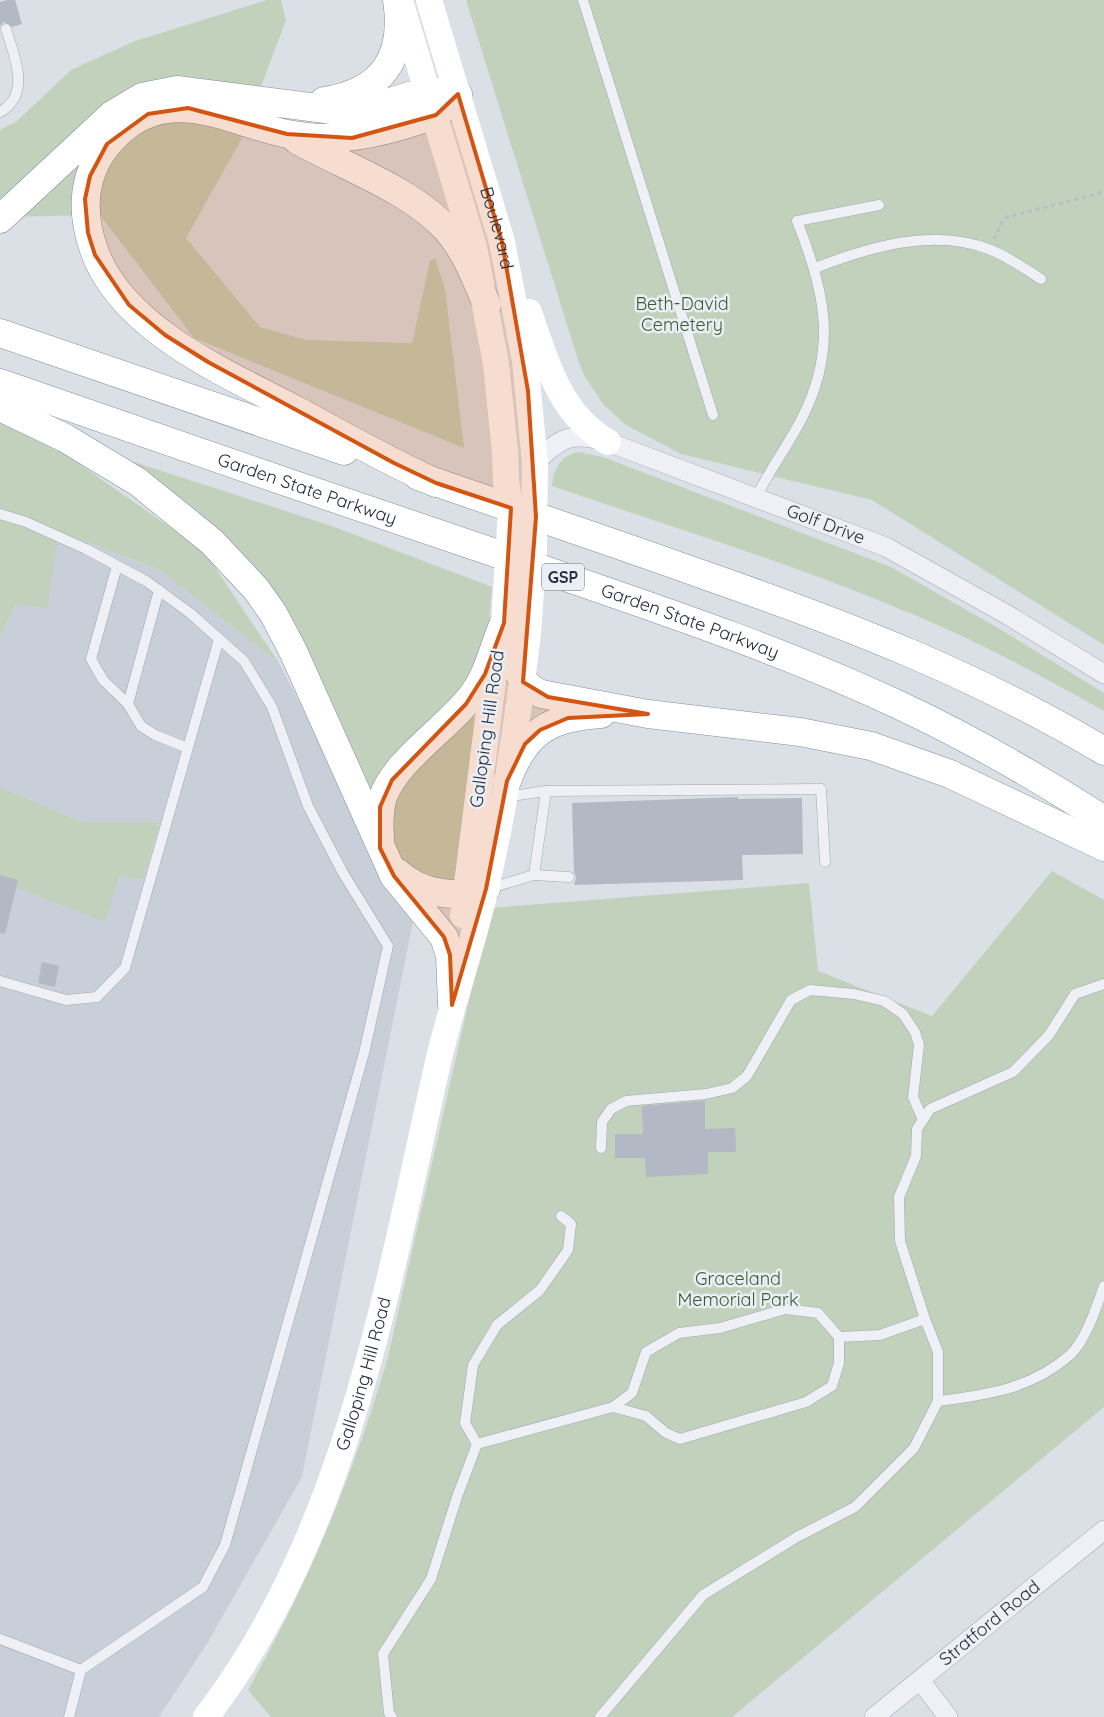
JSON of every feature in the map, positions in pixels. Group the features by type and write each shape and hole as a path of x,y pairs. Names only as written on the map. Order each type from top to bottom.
{"highway":[{"path":"269,101 309,102 337,99 356,93 375,82 386,67 395,49 399,25 398,0"},
{"path":"0,219 112,115 142,97 177,90 349,112 432,103"},
{"path":"287,134 352,138 432,103 445,91 458,94"},
{"path":"436,483 394,463 242,381 165,335 124,300 106,276 96,255 86,221 85,199 88,182 95,164 107,144 132,122 158,110 188,108 214,112 287,134 400,194 433,216 449,232 462,251 487,305"},
{"path":"0,333 782,602 868,634 938,663 999,692 1104,752"},
{"name":"Garden State Parkway","path":"0,383 641,603 801,663 900,706 960,735 1046,784 1104,820"},
{"path":"0,408 65,438 138,482 198,530 247,578 273,613 293,651 384,856 402,887 444,936 450,955 452,1006"},
{"path":"476,892 441,893 416,885 400,875 384,856 380,807 386,788 398,772 474,695 485,674 494,644 516,628"},
{"path":"516,628 514,668 523,682 534,692 548,697 648,714 800,732 888,751 950,774 1104,847"},
{"path":"505,789 525,744 548,725 590,714 648,714"}],"main road":[{"name":"Boulevard","path":"398,0 467,218 487,305 500,394 505,452"},
{"name":"Boulevard","path":"429,0 494,211 510,279 521,338 535,463"},
{"path":"494,211 558,391 579,419 592,432 608,442"},
{"name":"Galloping Hill Road","path":"505,452 506,482 511,512 516,628"},
{"path":"511,512 518,489 535,463"},
{"name":"Galloping Hill Road","path":"476,892 495,660 516,628 534,549 535,463"},
{"name":"Galloping Hill Road","path":"206,1717 268,1621 312,1529 348,1438 371,1353 452,1006 476,892 505,789 523,682"}],"street":[{"name":"Golf Drive","path":"535,463 554,445 569,437 585,436 608,442 868,540 910,558 1104,674"},
{"name":"Stratford Road","path":"874,1717 1104,1530"},
{"path":"920,1680 948,1717"}],"lane":[{"path":"583,0 713,415"},
{"path":"0,112 14,101 19,84 17,67 6,29"},
{"path":"756,498 803,417 818,378 825,331 824,307 815,268 797,221 879,206"},
{"path":"815,268 859,252 893,243 953,242 990,250 1041,279"},
{"path":"0,514 26,522 117,566 159,590 244,661 272,707 308,806 343,873 388,946 364,1053 225,1545 203,1587 81,1670 69,1717"},
{"path":"117,566 91,659 103,680 128,704 141,726 155,735 188,748"},
{"path":"128,704 159,590"},
{"path":"0,981 66,1000 97,997 125,968 219,639"},
{"path":"505,789 546,792 822,789 825,862"},
{"path":"534,875 546,792"},
{"path":"476,892 534,875 569,877"},
{"path":"600,1717 703,1595 797,1537 855,1507 914,1448 938,1401 938,1352 925,1319 900,1240 899,1197 916,1156 917,1128 930,1110 1013,1072 1050,1035 1076,994 1104,984"},
{"path":"601,1148 602,1122 611,1109 626,1101 706,1094 732,1088 747,1076 791,1000 810,990 854,994 884,1001 903,1014 915,1032 919,1045 913,1097 923,1120"},
{"path":"477,1444 465,1423 473,1365 497,1325 540,1290 568,1250 571,1224 561,1216"},
{"path":"938,1401 990,1395 1027,1383 1071,1354 1090,1324 1104,1286"},
{"path":"477,1444 614,1407 632,1392 646,1352 679,1333 720,1328 785,1309 818,1313 839,1337 839,1363 832,1386 806,1402 680,1439 666,1433 646,1416 614,1407"},
{"path":"839,1337 880,1335 925,1319"},
{"path":"392,1717 389,1713 383,1654 431,1579 457,1497 477,1444"},
{"path":"0,1639 81,1670"}],"path":[{"path":"990,250 1004,218 1104,192"}],"highlighted area":[{"path":"458,94 502,242 528,391 536,517 523,682 548,697 648,714 568,718 540,730 525,744 507,781 486,889 452,1005 450,955 444,937 394,876 380,848 380,807 392,780 466,704 485,674 504,623 511,508 436,483 394,463 208,362 165,335 129,305 95,255 88,233 85,199 90,176 107,144 148,114 188,108 287,134 352,138 436,115"}],"shaded area":[{"path":"59,532 158,569 279,663 413,922 302,1477 208,1642 159,1717 0,1717 0,881 119,876 143,880 160,824 82,822 0,787 0,637 16,604"}],"green space":[{"path":"267,0 281,0 286,20 241,140 186,238 260,327 306,340 412,343 430,261 435,258 445,289 464,448 194,338 100,215 0,217 0,130 17,121 71,70 135,41"},
{"name":"Beth-David Cemetery","path":"466,0 1104,0 1104,645 872,500 681,454 626,425 603,404 585,377 578,360"},
{"path":"0,422 42,438 204,551 279,663 158,569 59,532 47,609 16,604 0,637"},
{"path":"578,452 603,457 891,567 998,628 1104,693 1104,711 1048,680 953,632 855,591 754,554 552,486 554,474 562,460"},
{"path":"134,462 329,525 492,587 487,649 472,683 376,793 369,792 291,618 133,468"},
{"path":"470,713 476,719 456,880 447,879 418,870 409,865 395,851 391,843 390,832 391,793"},
{"path":"0,787 82,822 160,823 143,880 119,876 105,922 0,881"},
{"name":"Graceland Memorial Park","path":"1052,871 1104,900 1104,1407 732,1717 271,1717 248,1690 310,1569 345,1486 375,1401 388,1357 490,908 809,883 818,971 932,1016"}],"building":[{"path":"15,0 22,24 12,27 4,22 0,26 0,2"},
{"path":"738,797 738,799 802,798 803,854 742,855 743,880 574,885 576,877 574,872 572,803"},
{"path":"0,875 18,880 5,934 0,933"},
{"path":"42,962 59,966 55,987 38,983"},
{"path":"705,1101 705,1129 735,1128 736,1152 708,1152 708,1174 646,1177 645,1158 615,1158 615,1134 643,1134 642,1106"}]}
